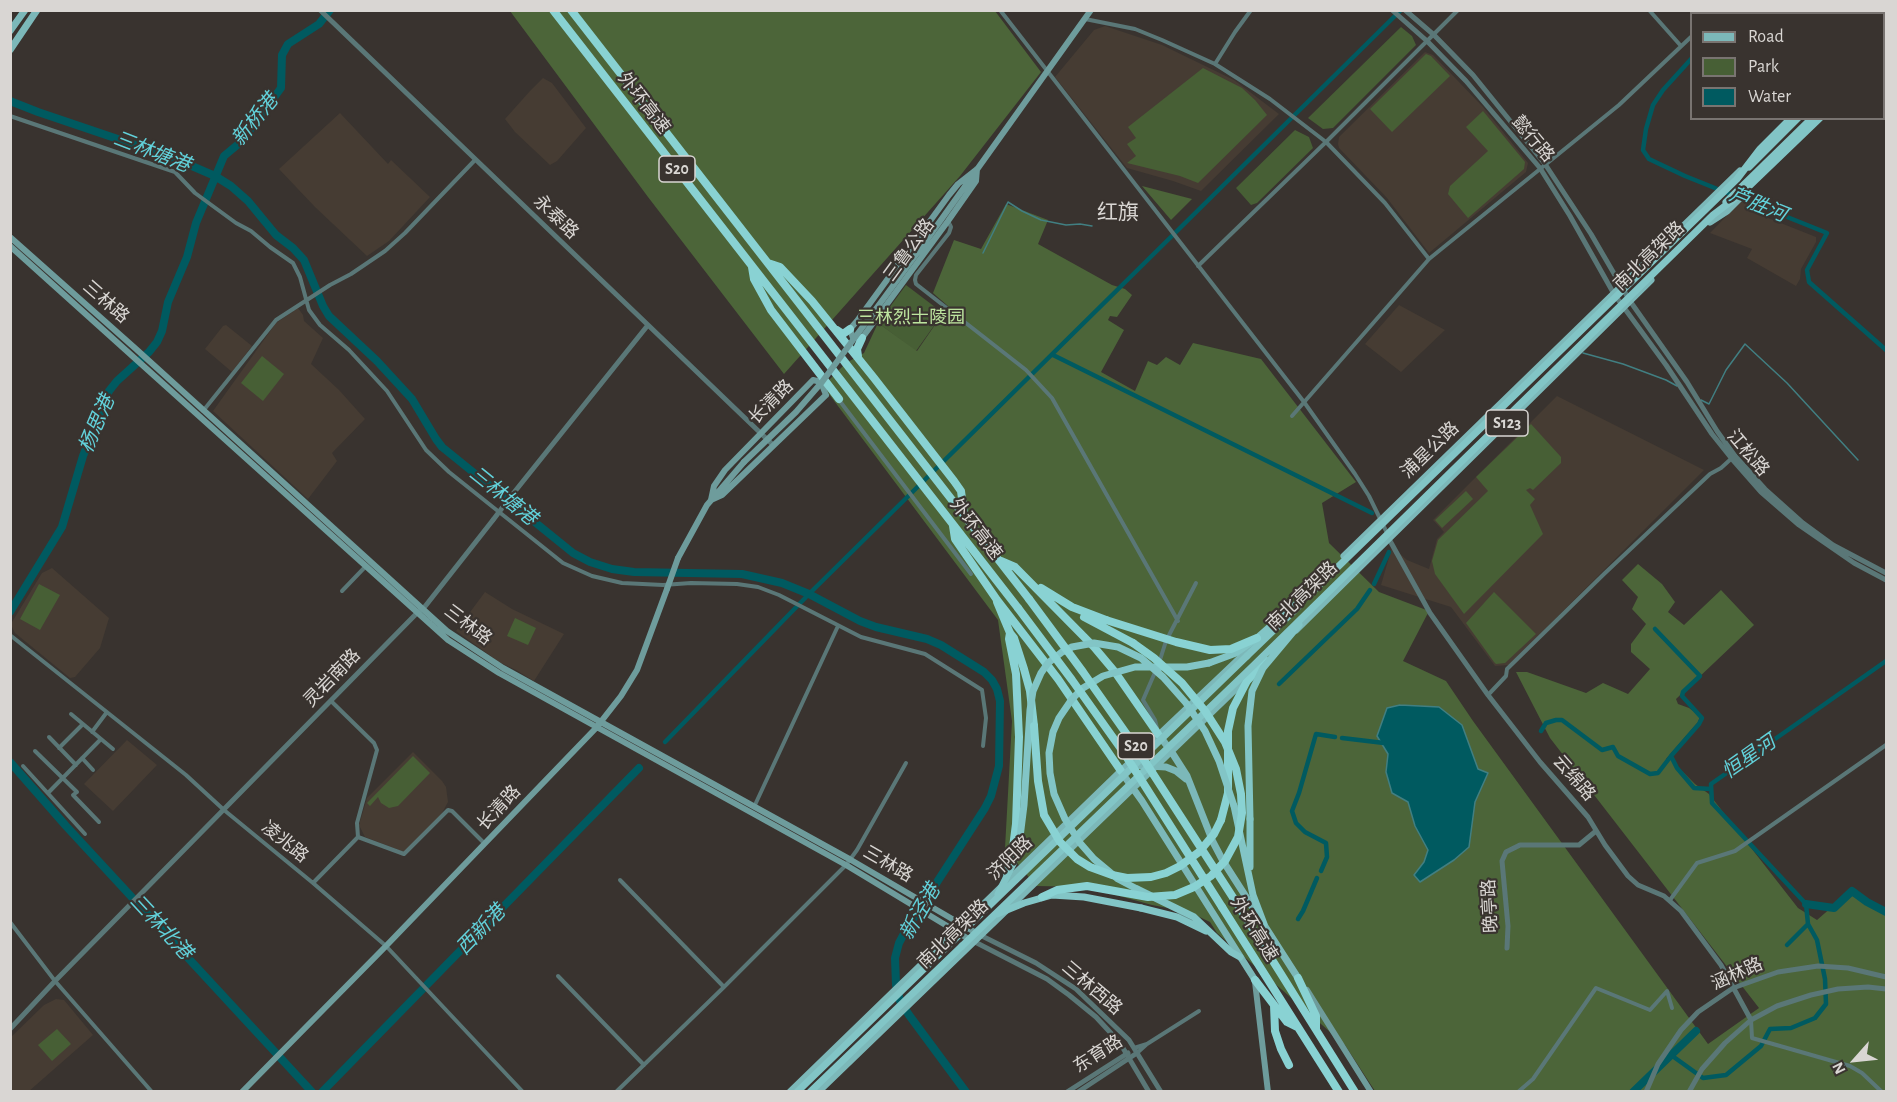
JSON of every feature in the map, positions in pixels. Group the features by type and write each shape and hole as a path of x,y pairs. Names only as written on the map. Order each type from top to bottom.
{"highway":[{"name":"外环高速","path":"553,10 1065,671 1124,753 1339,1092"},
{"name":"外环高速","path":"571,10 1029,599 1083,672 1135,746 1355,1092"},
{"name":"南北高架路","path":"798,1092 1737,179 1760,149 1791,120"},
{"name":"南北高架路","path":"810,1092 1816,120"},
{"path":"767,262 780,267 812,301 935,456 961,491 964,516"},
{"path":"752,265 754,279 771,310 839,399"},
{"path":"835,328 843,334 850,329"},
{"path":"860,361 857,349 862,338"},
{"path":"813,380 816,373 815,368"},
{"path":"953,524 955,539 997,600 1124,768"},
{"path":"999,561 1015,567 1101,655 1158,734"},
{"path":"1026,578 1060,600 1106,620 1176,642 1210,650 1231,649 1257,638"},
{"path":"1240,957 1231,952 1191,915 1118,879 1094,859 1074,835 1060,811 1052,787 1049,760 1051,739 1059,718 1083,688 1110,673 1135,667 1187,667 1209,663 1236,653 1310,594"},
{"path":"997,600 1028,680 1040,799 1047,822 1060,842 1083,863 1104,873 1127,878 1143,878 1173,870 1204,847 1218,828 1228,793 1228,731 1233,708 1247,681 1293,632 1309,611"},
{"path":"992,916 1058,890 1087,886 1148,897 1168,896 1183,892 1200,884 1216,871 1230,854 1238,837 1242,813 1236,769 1222,736 1205,711 1182,683 1159,662 1133,643 1065,608 1060,600"},
{"path":"1004,883 1012,855 1016,824 1019,707 1010,633"},
{"path":"992,904 1013,864 1022,825 1030,710 1037,679 1048,663 1062,652 1078,645 1100,643 1125,649 1141,658 1163,677 1186,703 1204,731 1219,761 1234,806 1253,896 1264,924"},
{"path":"1249,875 1249,708 1256,680 1273,654"},
{"path":"1042,897 1061,895 1084,897 1141,908 1183,919 1218,938"},
{"path":"1298,978 1316,1016 1317,1030"},
{"path":"1255,980 1287,1022 1298,1028"},
{"path":"1274,1005 1275,1031 1289,1065"}],"main road":[{"path":"10,31 25,10"},
{"path":"10,50 37,10"},
{"name":"三鲁公路","path":"744,462 796,412 822,382 1091,10"},
{"name":"浦星公路","path":"1124,768 1280,621 1380,520 1714,197 1760,151 1774,131 1790,120"},
{"name":"浦星公路","path":"1134,788 1628,304 1712,218 1746,190 1816,120"},
{"name":"三鲁公路","path":"862,338 976,182 977,169"},
{"name":"三鲁公路","path":"850,329 949,195 958,184 977,169"},
{"name":"三林路","path":"10,237 366,565 420,611 476,652 598,725 907,892 980,935"},
{"name":"三林路","path":"10,246 134,351"},
{"path":"850,329 854,338 862,338"},
{"name":"长清路","path":"813,380 822,385 826,395 722,495 711,500 714,486 725,470 813,380"},
{"path":"826,395 833,395 839,399"},
{"name":"三林路","path":"202,414 420,611"},
{"name":"长清路","path":"242,1092 598,725 621,696 637,670 666,587 700,516 744,462"},
{"path":"1158,734 1171,751 1188,781 1223,861 1371,1092"},
{"name":"三林路","path":"658,758 754,807 848,862 903,900 973,941"},
{"path":"1188,781 1176,771 1156,766 1124,768 1134,788 1255,980 1268,1092"},
{"name":"济阳路","path":"790,1092 1124,768"},
{"name":"济阳路","path":"819,1092 1134,788"}],"street":[{"name":"永泰路","path":"320,10 773,445"},
{"path":"1000,10 1304,402 1369,496 1389,539"},
{"path":"1215,64 1251,10"},
{"name":"懿行路","path":"1392,10 1428,41 1543,166 1614,294 1628,304"},
{"name":"懿行路","path":"1406,10 1473,75 1543,166 1591,234 1628,304"},
{"path":"1198,266 1458,10"},
{"path":"1649,10 1682,46"},
{"path":"1084,19 1135,29 1215,64 1286,111 1326,142 1384,203 1430,260"},
{"path":"1292,416 1430,260 1619,105 1690,38"},
{"path":"10,116 175,172 195,193 292,263 300,277 309,310 320,325 349,350 387,392 431,455 551,554 573,568 592,576 622,583 666,587 691,583 746,585 769,591 872,641 925,654 981,689 986,718 983,746"},
{"path":"202,414 276,320 359,269 395,242 475,160"},
{"path":"948,221 951,227 949,233 916,275 916,284 1026,370 1052,398 1178,621"},
{"name":"江松路","path":"1628,304 1687,382 1733,457 1761,492 1799,525 1854,564 1887,580"},
{"name":"灵岩南路","path":"10,1029 54,981 420,611 648,325"},
{"path":"839,399 971,574"},
{"path":"1488,695 1506,676 1507,669 1604,574 1710,474 1733,457"},
{"name":"江松路","path":"1733,457 1803,523 1833,545 1887,573"},
{"name":"云绵路","path":"1389,539 1430,612 1488,695 1540,762 1588,817 1632,881 1670,900 1681,911 1710,951 1751,1020"},
{"path":"342,591 366,565"},
{"path":"1158,734 1155,720 1143,700 1162,657 1166,640 1196,583"},
{"path":"754,807 838,626"},
{"name":"凌兆路","path":"10,635 186,775 224,810 314,883 386,946 523,1092"},
{"path":"314,883 358,837 357,824 377,750 377,746 331,701"},
{"path":"92,732 108,712"},
{"path":"71,714 113,749"},
{"path":"59,748 83,724"},
{"path":"49,737 76,765"},
{"path":"48,793 101,739"},
{"path":"1670,900 1697,863 1735,851 1887,745"},
{"path":"36,751 77,792 73,795 99,822"},
{"path":"82,758 93,770"},
{"path":"616,1092 848,862 906,764"},
{"path":"23,766 85,834"},
{"path":"358,837 404,854 450,809 485,844"},
{"name":"晚亭路","path":"1507,948 1508,926 1502,861 1506,852 1520,845 1579,845 1596,831"},
{"path":"620,880 724,987"},
{"path":"10,922 54,981 152,1092"},
{"name":"三林西路","path":"980,935 1036,963 1076,989 1130,1040 1161,1092"},
{"name":"三林西路","path":"973,941 1047,979 1096,1017 1120,1043 1149,1092"},
{"name":"涵林路","path":"1646,1092 1658,1064 1677,1035 1698,1012 1733,988 1770,974 1806,967 1833,966 1858,969 1887,977"},
{"path":"558,976 644,1065"},
{"path":"1689,1092 1713,1054 1751,1020 1786,1003 1811,995 1838,989 1868,987 1887,989"},
{"path":"1518,1092 1533,1079 1596,988 1650,1010 1666,991 1672,1008"},
{"name":"东育路","path":"1067,1092 1199,1011"},
{"path":"1751,1020 1752,1038 1850,1066 1862,1073 1882,1092"},
{"name":"东育路","path":"1078,1092 1128,1056"}],"shaded area":[{"path":"1105,26 1162,45 1234,80 1279,114 1201,191 1127,168 1055,77 1094,30"},
{"path":"1425,52 1433,55 1483,107 1528,163 1526,172 1429,253 1387,198 1339,148 1338,144 1339,137"},
{"path":"543,78 552,83 586,128 557,161 550,165 515,132 505,119"},
{"path":"340,113 388,164 391,160 430,197 389,241 367,256 279,169"},
{"path":"1741,201 1764,214 1763,216 1816,237 1816,242 1801,269 1800,279 1796,286 1747,258 1752,249 1710,233"},
{"path":"1399,305 1445,330 1401,372 1365,344"},
{"path":"298,308 304,321 323,338 311,364 365,419 332,453 337,461 308,499 213,411 276,323"},
{"path":"226,325 252,346 232,372 205,349"},
{"path":"1557,396 1704,470 1509,665 1495,666 1451,607 1381,585 1392,547 1407,560 1429,569 1437,539 1444,532 1433,520"},
{"path":"52,568 109,618 100,648 75,677 70,678 15,633 12,627 12,622 42,573"},
{"path":"485,592 512,609 564,634 534,681 499,662 456,631"},
{"path":"127,740 157,765 113,811 84,784"},
{"path":"413,752 442,781 446,787 448,802 441,815 404,852 365,837 359,825 367,798"},
{"path":"56,999 64,1000 93,1035 28,1092 11,1091 10,1038 44,1005"}],"green space":[{"path":"510,11 995,11 1041,72 960,176 784,374 648,197"},
{"path":"1401,27 1412,36 1416,45 1333,128 1323,129 1308,118"},
{"path":"1426,54 1431,56 1450,76 1392,132 1370,109"},
{"path":"1203,68 1242,88 1267,115 1198,183 1180,176 1127,163 1136,156 1127,144 1136,138 1128,127"},
{"path":"1483,111 1525,162 1524,169 1468,218 1448,194 1450,186 1488,151 1466,127"},
{"path":"1295,130 1309,137 1313,148 1257,203 1251,205 1236,188"},
{"path":"1142,186 1192,199 1171,220"},
{"path":"1006,204 1048,220 1038,244 1112,285 1125,289 1132,295 1117,317 1110,316 1108,320 1124,330 1101,372 1135,391 1148,361 1157,365 1166,357 1180,365 1193,343 1261,359 1356,482 1322,503 1329,543 1379,592 1429,611 1403,661 1446,681 1708,1044 1759,1008 1550,738 1516,672 1527,672 1586,693 1603,683 1628,694 1650,669 1631,652 1631,644 1646,624 1632,609 1638,597 1622,580 1638,564 1662,584 1675,602 1668,612 1684,625 1721,590 1754,625 1676,699 1678,704 1700,716 1698,722 1666,759 1671,760 1695,784 1709,794 1798,908 1817,920 1848,893 1886,915 1886,1091 1375,1091 1345,1045 1217,933 1210,922 1189,912 1152,905 1087,887 1036,886 1005,848 1012,721 998,620 823,386 846,363 864,353 878,323 917,351 948,306 933,293 954,240 981,249"},
{"name":"三林烈士陵园","path":"906,285 943,313 916,351 878,323"},
{"path":"262,356 284,374 263,401 241,383"},
{"path":"1531,424 1561,457 1561,463 1533,490 1530,488 1526,490 1535,499 1530,505 1543,534 1464,614 1435,574 1432,561 1438,540 1488,491 1476,477"},
{"path":"1466,491 1473,499 1442,528 1435,520"},
{"path":"39,584 60,595 40,630 20,619"},
{"path":"1494,592 1536,634 1505,663 1496,664 1466,623"},
{"path":"515,618 536,628 528,645 507,636"},
{"path":"413,756 430,773 398,806 389,808 381,803 378,797 370,806 367,803"},
{"path":"57,1029 71,1044 52,1061 38,1045"}],"water":[{"path":"1400,705 1439,707 1462,725 1478,769 1488,773 1475,802 1469,847 1454,860 1420,882 1414,875 1424,862 1428,850 1415,826 1408,802 1392,793 1386,772 1388,754 1377,736 1387,708"}],"waterway":[{"name":"杨思港","path":"10,612 62,527 83,456 109,391 157,342 162,331 168,302 187,257 196,223 224,156 242,141 281,88 282,55 288,44 319,24 330,10"},
{"path":"665,742 809,594 1401,10"},
{"name":"芦胜河","path":"1690,60 1663,90 1653,105 1643,150 1649,159 1685,176 1827,233 1807,270 1809,282 1886,350"},
{"name":"三林塘港","path":"10,101 171,157 215,176 231,186 248,201 276,235 304,260 329,316 377,361 412,399 442,447 573,553 590,562 612,569 634,572 742,574 782,583 809,594 860,621 941,645 984,672 992,680 1000,701 999,766 991,796 906,930 895,958 896,985 900,1001 966,1092"},
{"path":"983,253 1008,202 1041,220 1066,225 1092,226"},
{"path":"1701,400 1709,404 1726,370 1745,344 1787,383 1858,460"},
{"path":"1583,353 1623,364 1677,386"},
{"path":"1053,355 1372,513"},
{"path":"1374,584 1389,552"},
{"path":"1279,684 1357,609 1370,590"},
{"path":"1655,629 1700,676 1683,692 1682,696 1702,718 1671,756"},
{"name":"恒星河","path":"1671,1055 1703,1078 1726,1075 1761,1046 1770,1029 1791,1028 1815,1018 1826,1004 1825,979 1817,940 1808,924 1806,904 1712,803 1711,784 1886,661"},
{"path":"1541,731 1546,723 1562,720 1602,750 1613,747 1618,756 1650,774 1658,773 1671,756 1677,768 1694,788 1711,789"},
{"path":"1321,871 1327,857 1326,843 1305,832 1296,823 1292,811 1316,734 1335,737"},
{"path":"1342,738 1384,743"},
{"name":"三林北港","path":"10,762 66,826 312,1092"},
{"name":"西新港","path":"322,1092 639,768"},
{"path":"1298,919 1317,878"},
{"path":"1806,904 1834,908 1852,891 1886,912"},
{"path":"1787,945 1808,924"},
{"path":"1633,1092 1696,1031"}],"district":[{"name":"红旗","path":"1118,213"}],"water label":[{"name":"新桥港","path":"255,120"},
{"name":"新泾港","path":"920,912"}]}
